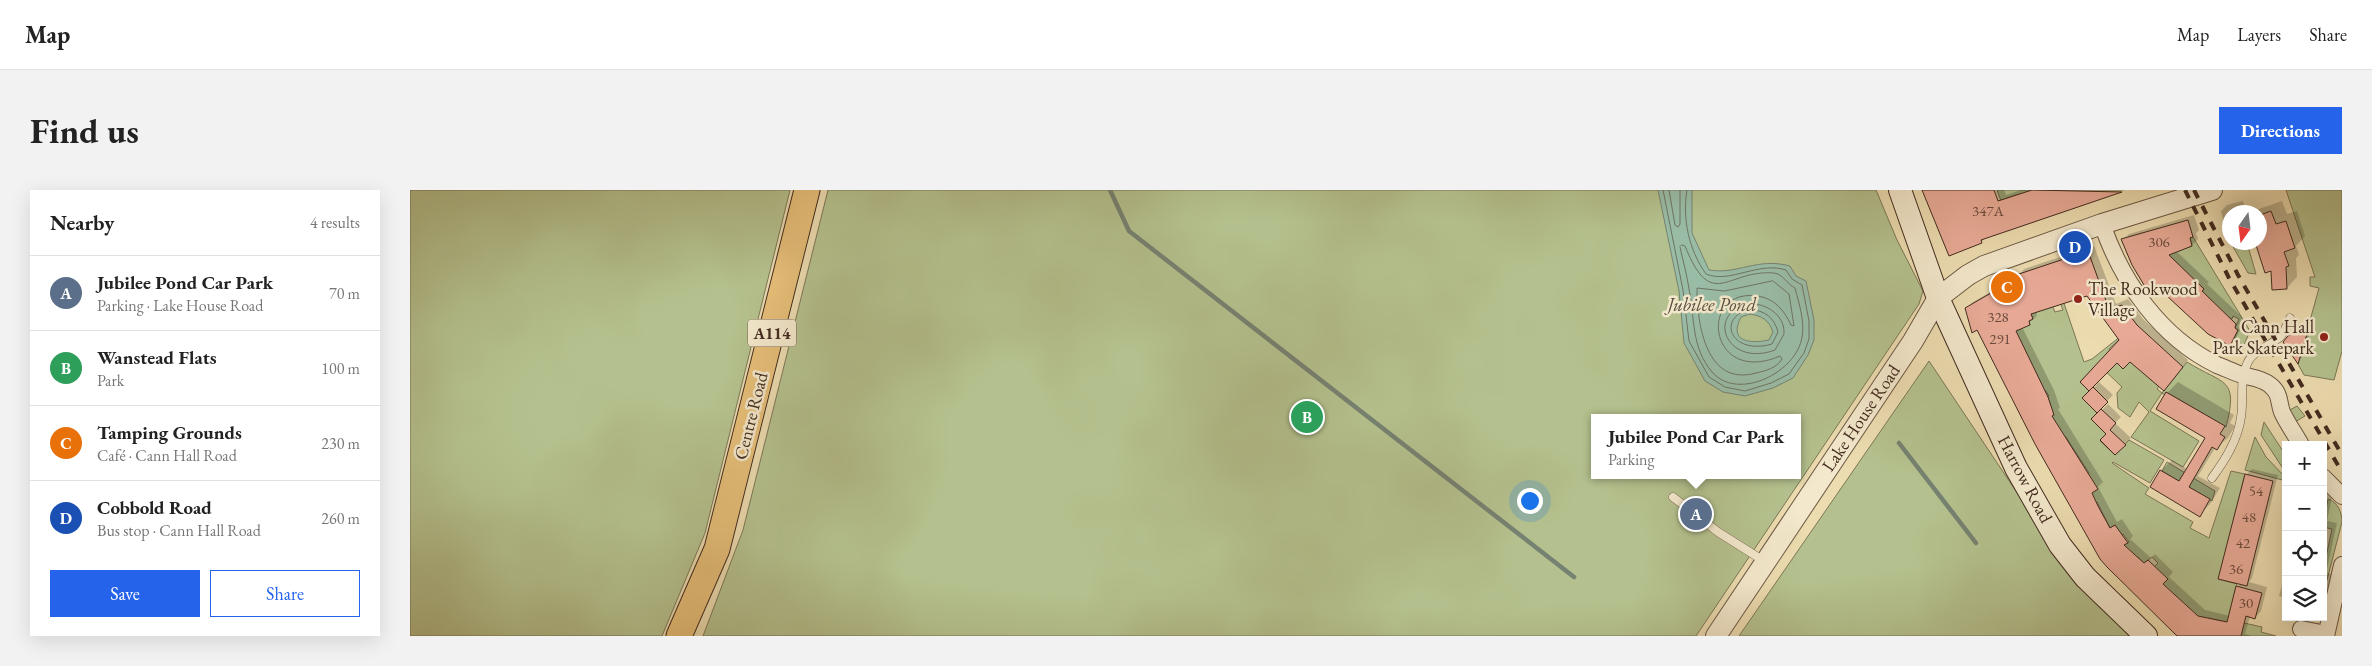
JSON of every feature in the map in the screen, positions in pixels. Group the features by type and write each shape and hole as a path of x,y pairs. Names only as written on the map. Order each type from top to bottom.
{"main road":[{"name":"Centre Road","path":"679,636 717,549 807,190"},
{"name":"Harrow Road","path":"1900,190 1938,298 2016,468 2060,545 2085,577 2146,636"}],"street":[{"path":"1938,298 1968,275 1984,266 2102,224 2212,190"},
{"path":"2102,224 2116,260 2134,292 2159,321 2188,346 2215,364 2243,376 2262,380 2270,385 2281,401 2282,410 2288,424 2299,441"},
{"name":"Lake House Road","path":"1716,636 1913,341 1938,298"},
{"path":"2327,481 2342,496"},
{"path":"2301,629 2326,635 2342,565"}],"lane":[{"path":"2212,478 2226,460 2238,432 2241,418 2243,376 2247,362 2264,346 2280,337 2290,318"},
{"path":"1673,497 1718,532 1766,562"}],"shaded area":[{"path":"410,190 790,190 705,533 662,636 410,636"},
{"path":"828,190 1876,190 1897,240 1923,291 1919,304 1696,636 703,636 743,530"},
{"path":"1997,190 2041,190 2044,199 2023,206 2019,194 2004,199 2005,212"},
{"path":"2286,190 2342,190 2342,351 2334,380 2304,375 2298,364 2319,288 2310,286 2310,277 2315,277"},
{"path":"2193,237 2250,331 2244,345 2233,340 2238,330 2235,328 2239,319 2233,316 2232,319 2196,298 2204,289 2192,278 2182,287 2142,262 2192,246 2190,238"},
{"path":"2235,250 2249,250 2256,274 2248,273"},
{"path":"2056,280 2084,362 2092,359 2136,324 2109,349 2123,369 2133,359 2147,376 2150,373 2166,376 2157,389 2162,393 2150,411 2199,441 2183,467 2131,437 2149,412 2139,402 2130,417 2118,408 2117,393 2122,387 2098,364 2080,382 2089,391 2082,398 2097,413 2091,419 2106,434 2100,441 2115,455 2129,440 2164,460 2150,483 2112,463 2149,488 2145,494 2193,522 2190,528 2209,538 2231,471 2245,474 2219,579 2237,584 2230,612 2244,623 2262,627 2261,632 2276,636 2241,636 2226,622 2208,618 2205,628 2164,589 2154,567 2158,563 2152,557 2144,563 2138,557 2116,550 2129,542 2123,534 2120,535 2115,525 2110,528 2097,502 2094,503 2087,475 2089,473 2066,437 2054,442 2035,403 2049,396 2046,391 2043,392 2011,325 2030,325 2029,321 2033,319 2031,314 2052,305 2055,312 2063,310 2054,287"},
{"path":"1929,361 2048,539 2130,636 1739,636"},
{"path":"2187,362 2219,379 2225,384 2231,399 2226,427 2166,392 2165,395 2162,393"},
{"path":"2297,406 2305,416 2295,422 2288,411"},
{"path":"2264,422 2282,450 2282,467 2261,435"},
{"path":"2255,437 2266,457 2282,474 2282,480 2245,470"},
{"path":"2167,462 2215,491 2212,501 2162,471"},
{"path":"2328,499 2339,508 2342,522 2327,580 2327,552 2332,529 2327,528"}],"water":[{"name":"Jubilee Pond","path":"1658,190 1692,190 1692,233 1709,270 1719,271 1778,264 1790,266 1796,276 1806,281 1814,320 1814,340 1808,355 1793,378 1773,388 1745,396 1723,392 1705,381 1684,343 1679,291","holes":["1750,314 1761,317 1769,324 1773,332 1769,340 1755,342 1748,341 1739,336 1737,332 1741,317"]}],"building":[{"path":"1922,190 1994,190 1998,201 2032,190 2122,192 1981,240 1982,243 1949,256"},
{"path":"2271,211 2276,224 2286,221 2295,248 2284,252 2289,266 2286,267 2287,289 2272,290 2271,271 2265,273 2258,250 2267,250 2267,212"},
{"path":"2188,220 2193,237 2190,238 2192,246 2169,255 2236,324 2235,328 2238,330 2230,346 2208,334 2154,284 2147,290 2132,265 2121,239"},
{"path":"2088,251 2109,309 2122,305 2137,325 2183,367 2164,391 2130,362 2123,369 2117,363 2089,391 2080,382 2119,340 2087,296 2031,314 2033,319 2029,321 2030,325 2016,331 2048,397 2054,415 2052,416 2098,489 2092,493 2098,506 2110,528 2115,525 2128,543 2124,545 2144,563 2148,560 2168,579 2163,584 2198,616 2227,622 2236,586 2262,593 2255,619 2246,616 2241,636 2177,636 2107,567 2100,559 2035,444 1977,330 1972,333 1965,308 2017,278 2016,275"},
{"path":"2310,324 2298,364 2283,342 2288,336"},
{"path":"2093,387 2108,402 2097,413 2082,398"},
{"path":"2166,392 2225,426 2220,434 2225,437 2217,450 2212,447 2189,487 2210,499 2200,517 2150,487 2160,470 2179,481 2205,438 2156,409"},
{"path":"2101,409 2116,423 2110,430 2126,445 2115,455 2100,440 2106,434 2091,419"},
{"path":"2245,474 2273,481 2247,586 2218,579"}],"waterway":[{"path":"1110,190 1129,231 1574,577"},
{"path":"1899,443 1976,543"}],"railway":[{"path":"2185,190 2229,278 2342,472"},
{"path":"2194,190 2238,275 2342,455"}],"place":[{"name":"Cobbold Road","path":"2075,247"},
{"name":"Tamping Grounds","path":"2007,287"},
{"name":"The Rookwood Village","path":"2078,299"},
{"name":"Cann Hall Park Skatepark","path":"2324,337"},
{"name":"Wanstead Flats","path":"1307,417"},
{"name":"Jubilee Pond Car Park","path":"1696,514"}]}
